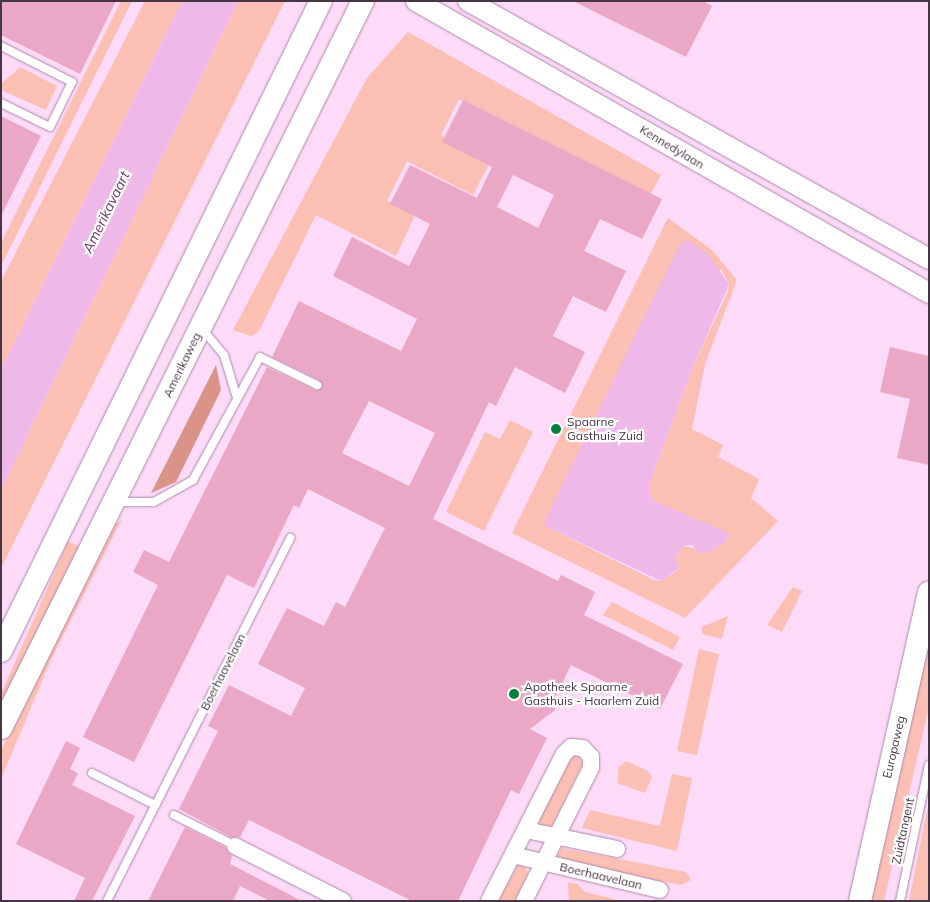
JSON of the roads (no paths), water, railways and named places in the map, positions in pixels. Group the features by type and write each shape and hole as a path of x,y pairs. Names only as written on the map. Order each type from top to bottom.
{"main road":[{"path":"1,651 321,1"},
{"name":"Amerikaweg","path":"1,728 363,1"},
{"name":"Europaweg","path":"860,901 929,593"}],"street":[{"name":"Kennedylaan","path":"416,1 929,293"},
{"path":"468,1 929,259"},
{"name":"Boerhaavelaan","path":"489,901 564,754 571,747 583,748 592,757 592,768 524,901"},
{"path":"526,830 618,849"},
{"path":"232,844 343,901"},
{"name":"Boerhaavelaan","path":"513,855 660,890"}],"lane":[{"path":"1,46 72,82 50,127 1,103"},
{"path":"200,326 224,355 236,398"},
{"path":"114,502 154,502 193,480 260,357 317,385"},
{"name":"Boerhaavelaan","path":"107,901 290,538"},
{"name":"Zuidtangent","path":"900,901 929,766"},
{"path":"92,773 155,805"},
{"path":"174,815 232,844"}],"water":[{"name":"Amerikavaart","path":"182,1 238,1 1,490 1,370"},
{"path":"688,240 707,253 729,284 693,367 649,484 649,495 656,502 729,533 727,541 710,552 699,553 692,545 683,546 675,558 679,568 661,581 545,526 545,520 680,244"}],"place":[{"name":"Spaarne Gasthuis Zuid","path":"556,429"},
{"name":"Apotheek Spaarne Gasthuis - Haarlem Zuid","path":"514,694"}]}
